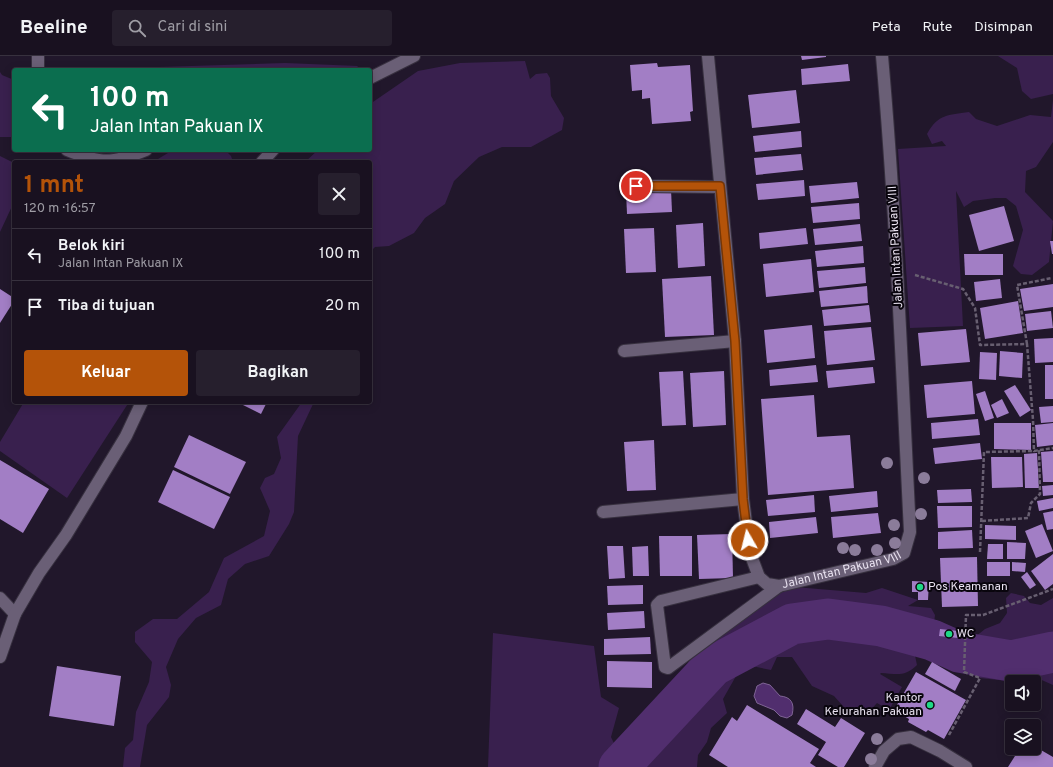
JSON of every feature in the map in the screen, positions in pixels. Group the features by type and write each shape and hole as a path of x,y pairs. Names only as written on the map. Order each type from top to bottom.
{"street":[{"path":"38,56 38,68"},
{"path":"372,77 414,56"},
{"path":"708,56 735,341 743,499 750,553 759,577 660,601 657,605 665,667 668,668 779,586"},
{"name":"Jalan Intan Pakuan VIII","path":"759,577 767,584 779,586 893,559 904,553 910,532 898,270 882,56"},
{"path":"72,152 98,160"},
{"path":"118,160 141,152"},
{"path":"636,186 720,186"},
{"path":"624,351 735,341"},
{"path":"0,657 15,614 39,573 66,535 126,436 141,404"},
{"path":"604,512 743,499"},
{"path":"0,598 15,614"},
{"path":"875,767 884,751 898,739 911,737 940,751 966,767"}],"path":[{"path":"898,270 963,289 975,308 980,345 1027,344"},
{"path":"1034,451 1027,344 1017,285 1053,280"},
{"path":"980,552 984,452 1034,451 1053,448"},
{"path":"982,521 1028,518 1031,504 1040,494 1039,450"},
{"path":"940,751 980,678 964,672 966,615 984,615 1053,589"}],"shaded area":[{"path":"998,56 1053,56 1053,94 1031,99 1022,91 1017,68"},
{"path":"525,61 530,79 536,74 547,73 550,78 551,96 564,118 562,130 531,147 502,147 479,157 454,181 445,204 425,218 414,233 389,246 375,247 372,250 372,160 307,160 316,152 372,152 372,103 418,71 460,63"},
{"path":"285,63 358,66 356,68 125,68"},
{"path":"0,72 2,75 12,79 12,137 0,137"},
{"path":"1053,100 1053,142 1036,167 1026,171 1025,192 1053,221 1049,262 1032,275 1021,274 1013,266 1023,230 1016,206 1006,198 995,198 973,201 964,207 956,191 963,326 910,328 898,149 946,146 942,141 932,144 927,134 935,123 949,115 969,112 976,119 997,126 1030,115 1051,117"},
{"path":"85,152 128,152 124,154"},
{"path":"170,152 227,152 232,160 156,160"},
{"path":"0,156 12,162 12,206 0,232"},
{"path":"23,404 128,404 67,498 0,451 0,442"},
{"path":"301,404 313,404 298,436 294,512 289,524 269,556 245,564 228,579 221,605 196,618 178,639 166,667 171,685 169,697 147,725 140,767 123,767 125,748 133,740 136,712 149,682 152,662 135,642 135,632 153,619 177,619 209,592 224,558 264,536 270,511 260,488 265,478 274,474 281,458 277,437"},
{"path":"795,587 866,593 882,588 918,600 908,606 931,608 935,615 932,640 917,644 914,651 917,665 905,673 880,674 902,687 889,710 877,703 867,714 851,715 834,696 812,686 792,657 777,657 771,670 747,665 740,669 723,699 727,713 711,728 707,742 698,755 697,767 488,767 493,633 594,646 601,697 619,708 611,737 620,756 636,738 656,725 665,690 686,667 700,644 724,635 741,605"},
{"path":"1011,593 1024,596 1030,603 1041,605 1053,598 1053,685 1041,680 1041,675 1005,675 1005,681 980,678 968,667 967,649 970,641 985,629 1000,623 1007,613 1006,598"},
{"path":"763,683 770,685 780,696 791,701 793,707 792,715 787,718 780,716 774,710 757,703 754,696 757,686"}],"building":[{"path":"801,56 826,56 826,57 802,60"},
{"path":"657,63 658,67 690,65 693,111 690,112 691,121 652,124 650,98 642,99 642,90 632,91 630,65"},
{"path":"848,64 850,81 802,85 801,69"},
{"path":"796,90 800,123 752,128 748,95"},
{"path":"801,131 802,147 755,152 753,136"},
{"path":"801,154 803,170 756,175 754,158"},
{"path":"804,180 805,196 758,200 756,184"},
{"path":"857,182 859,198 811,203 809,186"},
{"path":"671,189 672,212 627,214 626,191"},
{"path":"859,203 860,219 813,223 811,207"},
{"path":"1004,206 1014,241 979,251 969,215"},
{"path":"703,223 705,266 678,268 676,225"},
{"path":"860,224 862,241 815,245 813,229"},
{"path":"654,228 656,272 626,273 624,229"},
{"path":"806,228 808,244 760,249 759,233"},
{"path":"1050,241 1053,241 1053,254 1052,254"},
{"path":"863,246 864,263 817,267 815,251"},
{"path":"964,254 1003,254 1003,275 965,275"},
{"path":"811,259 814,292 766,297 763,264"},
{"path":"865,267 866,283 819,288 817,271"},
{"path":"711,276 714,335 665,337 662,279"},
{"path":"1000,279 1002,298 976,301 974,282"},
{"path":"1053,284 1053,307 1024,311 1020,289"},
{"path":"867,286 868,303 821,307 819,291"},
{"path":"0,289 12,297 12,304 0,323"},
{"path":"1018,301 1023,333 985,339 980,308"},
{"path":"869,305 871,322 824,326 822,310"},
{"path":"1051,311 1053,328 1027,331 1025,314"},
{"path":"812,325 815,358 767,363 764,330"},
{"path":"871,327 875,360 827,365 824,331"},
{"path":"966,329 970,362 921,366 918,333"},
{"path":"1053,338 1053,362 1035,363 1034,339"},
{"path":"1000,351 1023,353 1022,378 999,376"},
{"path":"980,352 997,353 996,380 979,379"},
{"path":"816,365 818,382 770,386 769,370"},
{"path":"1045,365 1053,365 1053,399 1045,399"},
{"path":"873,367 875,383 828,388 826,371"},
{"path":"683,371 686,425 662,426 659,372"},
{"path":"724,371 726,425 693,427 690,373"},
{"path":"972,381 975,414 927,418 924,385"},
{"path":"1015,385 1031,410 1020,417 1004,391"},
{"path":"985,391 994,418 985,421 976,394"},
{"path":"814,395 817,437 850,435 854,488 768,495 761,399"},
{"path":"1002,399 1009,413 997,418 991,405"},
{"path":"241,404 266,404 261,414"},
{"path":"1053,406 1053,422 1041,423 1039,407"},
{"path":"978,419 980,435 932,439 931,423"},
{"path":"994,423 1031,423 1031,450 994,449"},
{"path":"1053,423 1053,445 1037,447 1035,425"},
{"path":"189,435 246,462 230,494 174,467"},
{"path":"654,440 656,490 627,491 624,442"},
{"path":"980,443 982,459 935,464 933,448"},
{"path":"1053,451 1053,482 1043,482 1041,452"},
{"path":"1037,453 1039,488 1025,488 1024,454"},
{"path":"991,457 1022,457 1023,487 992,488"},
{"path":"0,460 49,489 23,533 0,519"},
{"path":"173,470 230,497 214,529 158,502"},
{"path":"1053,485 1053,495 1043,496 1042,486"},
{"path":"971,489 972,502 938,503 937,490"},
{"path":"877,491 878,507 831,512 829,496"},
{"path":"814,495 815,512 768,516 766,500"},
{"path":"1053,498 1053,508 1039,511 1037,501"},
{"path":"937,506 972,506 972,527 938,528"},
{"path":"1053,511 1053,529 1047,530 1043,513"},
{"path":"878,513 881,533 833,538 831,517"},
{"path":"816,517 818,533 770,538 769,522"},
{"path":"1042,524 1053,551 1036,558 1025,531"},
{"path":"985,525 1016,526 1016,540 985,539"},
{"path":"972,530 973,548 938,549 938,532"},
{"path":"732,534 733,578 699,579 697,535"},
{"path":"659,536 692,536 692,576 660,576"},
{"path":"1007,542 1026,543 1025,559 1007,559"},
{"path":"988,544 1003,544 1003,559 987,559"},
{"path":"607,546 623,546 625,578 609,579"},
{"path":"648,546 649,576 633,576 632,547"},
{"path":"1053,554 1053,584 1045,590 1031,571"},
{"path":"977,557 978,606 942,607 940,558"},
{"path":"987,562 1010,562 1010,576 987,576"},
{"path":"1012,562 1026,563 1025,572 1012,571"},
{"path":"1027,572 1036,585 1030,589 1021,577"},
{"name":"Pos Keamanan","path":"912,581 929,582 928,600 918,600 918,592 912,592"},
{"path":"643,585 643,604 608,605 607,586"},
{"path":"644,611 645,628 608,630 607,613"},
{"name":"WC","path":"940,629 958,631 958,638 939,636"},
{"path":"650,637 651,654 604,655 604,639"},
{"path":"607,661 652,662 652,688 607,687"},
{"path":"932,662 961,679 955,691 925,674"},
{"path":"57,666 121,676 114,726 49,716"},
{"name":"Kantor Kelurahan Pakuan","path":"916,672 966,700 944,739 928,730 926,732 908,722 909,719 894,710"},
{"path":"747,705 819,749 810,763 816,767 728,767 709,755 732,717 737,721"},
{"path":"806,709 835,727 841,718 865,733 844,767 838,767 818,755 826,742 797,724"},
{"path":"1041,750 1053,757 1053,767 1008,767 1016,755 1041,755"}],"waterway":[{"path":"619,767 713,666 792,624 828,619 881,626 932,640 959,652 1011,661 1053,652"}],"place":[{"name":"Pos Keamanan","path":"920,587"},
{"name":"WC","path":"949,634"},
{"name":"Kantor Kelurahan Pakuan","path":"930,705"}],"route":[{"path":"636,186 720,186 735,341 743,499 748,540"}]}
